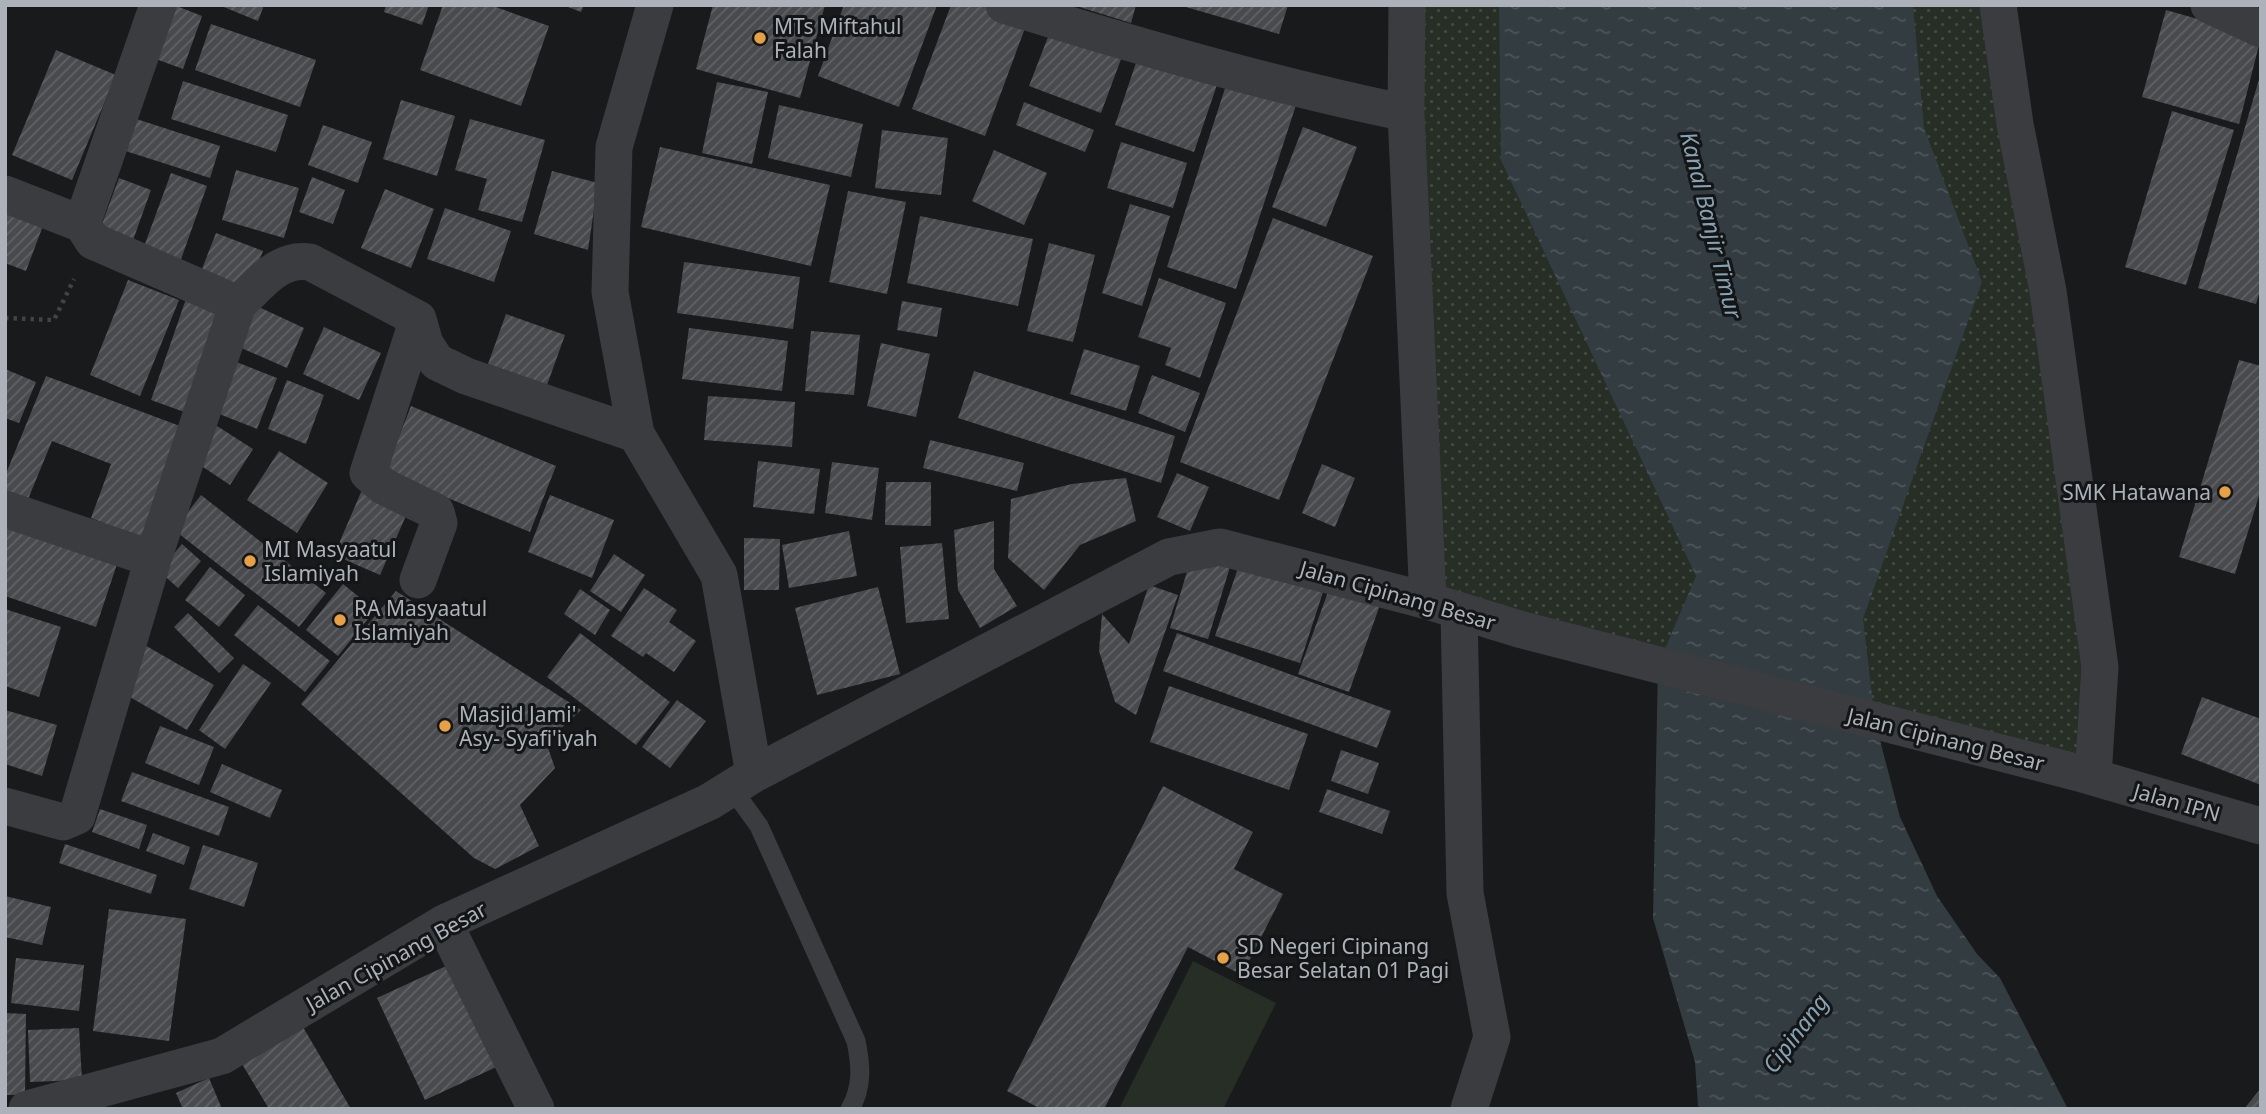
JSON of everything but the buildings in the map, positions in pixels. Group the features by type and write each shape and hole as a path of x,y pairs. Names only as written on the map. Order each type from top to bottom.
{"street":[{"path":"87,233 158,5"},
{"path":"655,5 614,147 610,292 636,434 719,575 743,782"},
{"path":"1004,5 1275,84 1406,113"},
{"path":"1407,5 1406,113 1465,893 1492,1037 1469,1109"},
{"path":"1998,5 2015,124 2048,291 2100,667 2086,775"},
{"path":"2208,5 2261,29"},
{"path":"5,194 239,304"},
{"path":"5,806 63,822 77,816 153,559 239,304 282,264 294,260 310,262 418,319 425,344 437,362 478,380 636,434"},
{"path":"418,319 368,473 383,486 436,512 439,523 418,580"},
{"path":"5,509 153,559"},
{"name":"Jalan Cipinang Besar","path":"27,1109 222,1056 444,923 743,782 1169,557 1220,547 1519,629 2086,775"},
{"name":"Jalan IPN","path":"2086,775 2261,826"},
{"path":"444,923 536,1109"}],"lane":[{"path":"743,782 759,825 856,1041 861,1067 857,1097 850,1109"}],"path":[{"path":"5,318 54,320 87,233"}],"shaded area":[{"path":"1407,5 1998,5 2048,291 2093,777 1428,601"},
{"path":"1193,961 1276,1003 1223,1109 1119,1109"}],"water":[{"path":"1499,5 1913,5 1924,128 1982,282 1863,619 1875,721 1900,817 1937,896 1977,954 2000,978 2068,1109 1703,1109 1698,1106 1695,1062 1653,918 1658,665 1696,576 1501,160"}],"place":[{"name":"MTs Miftahul Falah","path":"760,38"},
{"name":"SMK Hatawana","path":"2225,492"},
{"name":"MI Masyaatul Islamiyah","path":"250,561"},
{"name":"RA Masyaatul Islamiyah","path":"340,620"},
{"name":"Masjid Jami' Asy- Syafi'iyah","path":"445,726"},
{"name":"SD Negeri Cipinang Besar Selatan 01 Pagi","path":"1223,958"}],"water label":[{"name":"Kanal Banjir Timur","path":"1712,225"},
{"name":"Cipinang","path":"1795,1033"}]}
